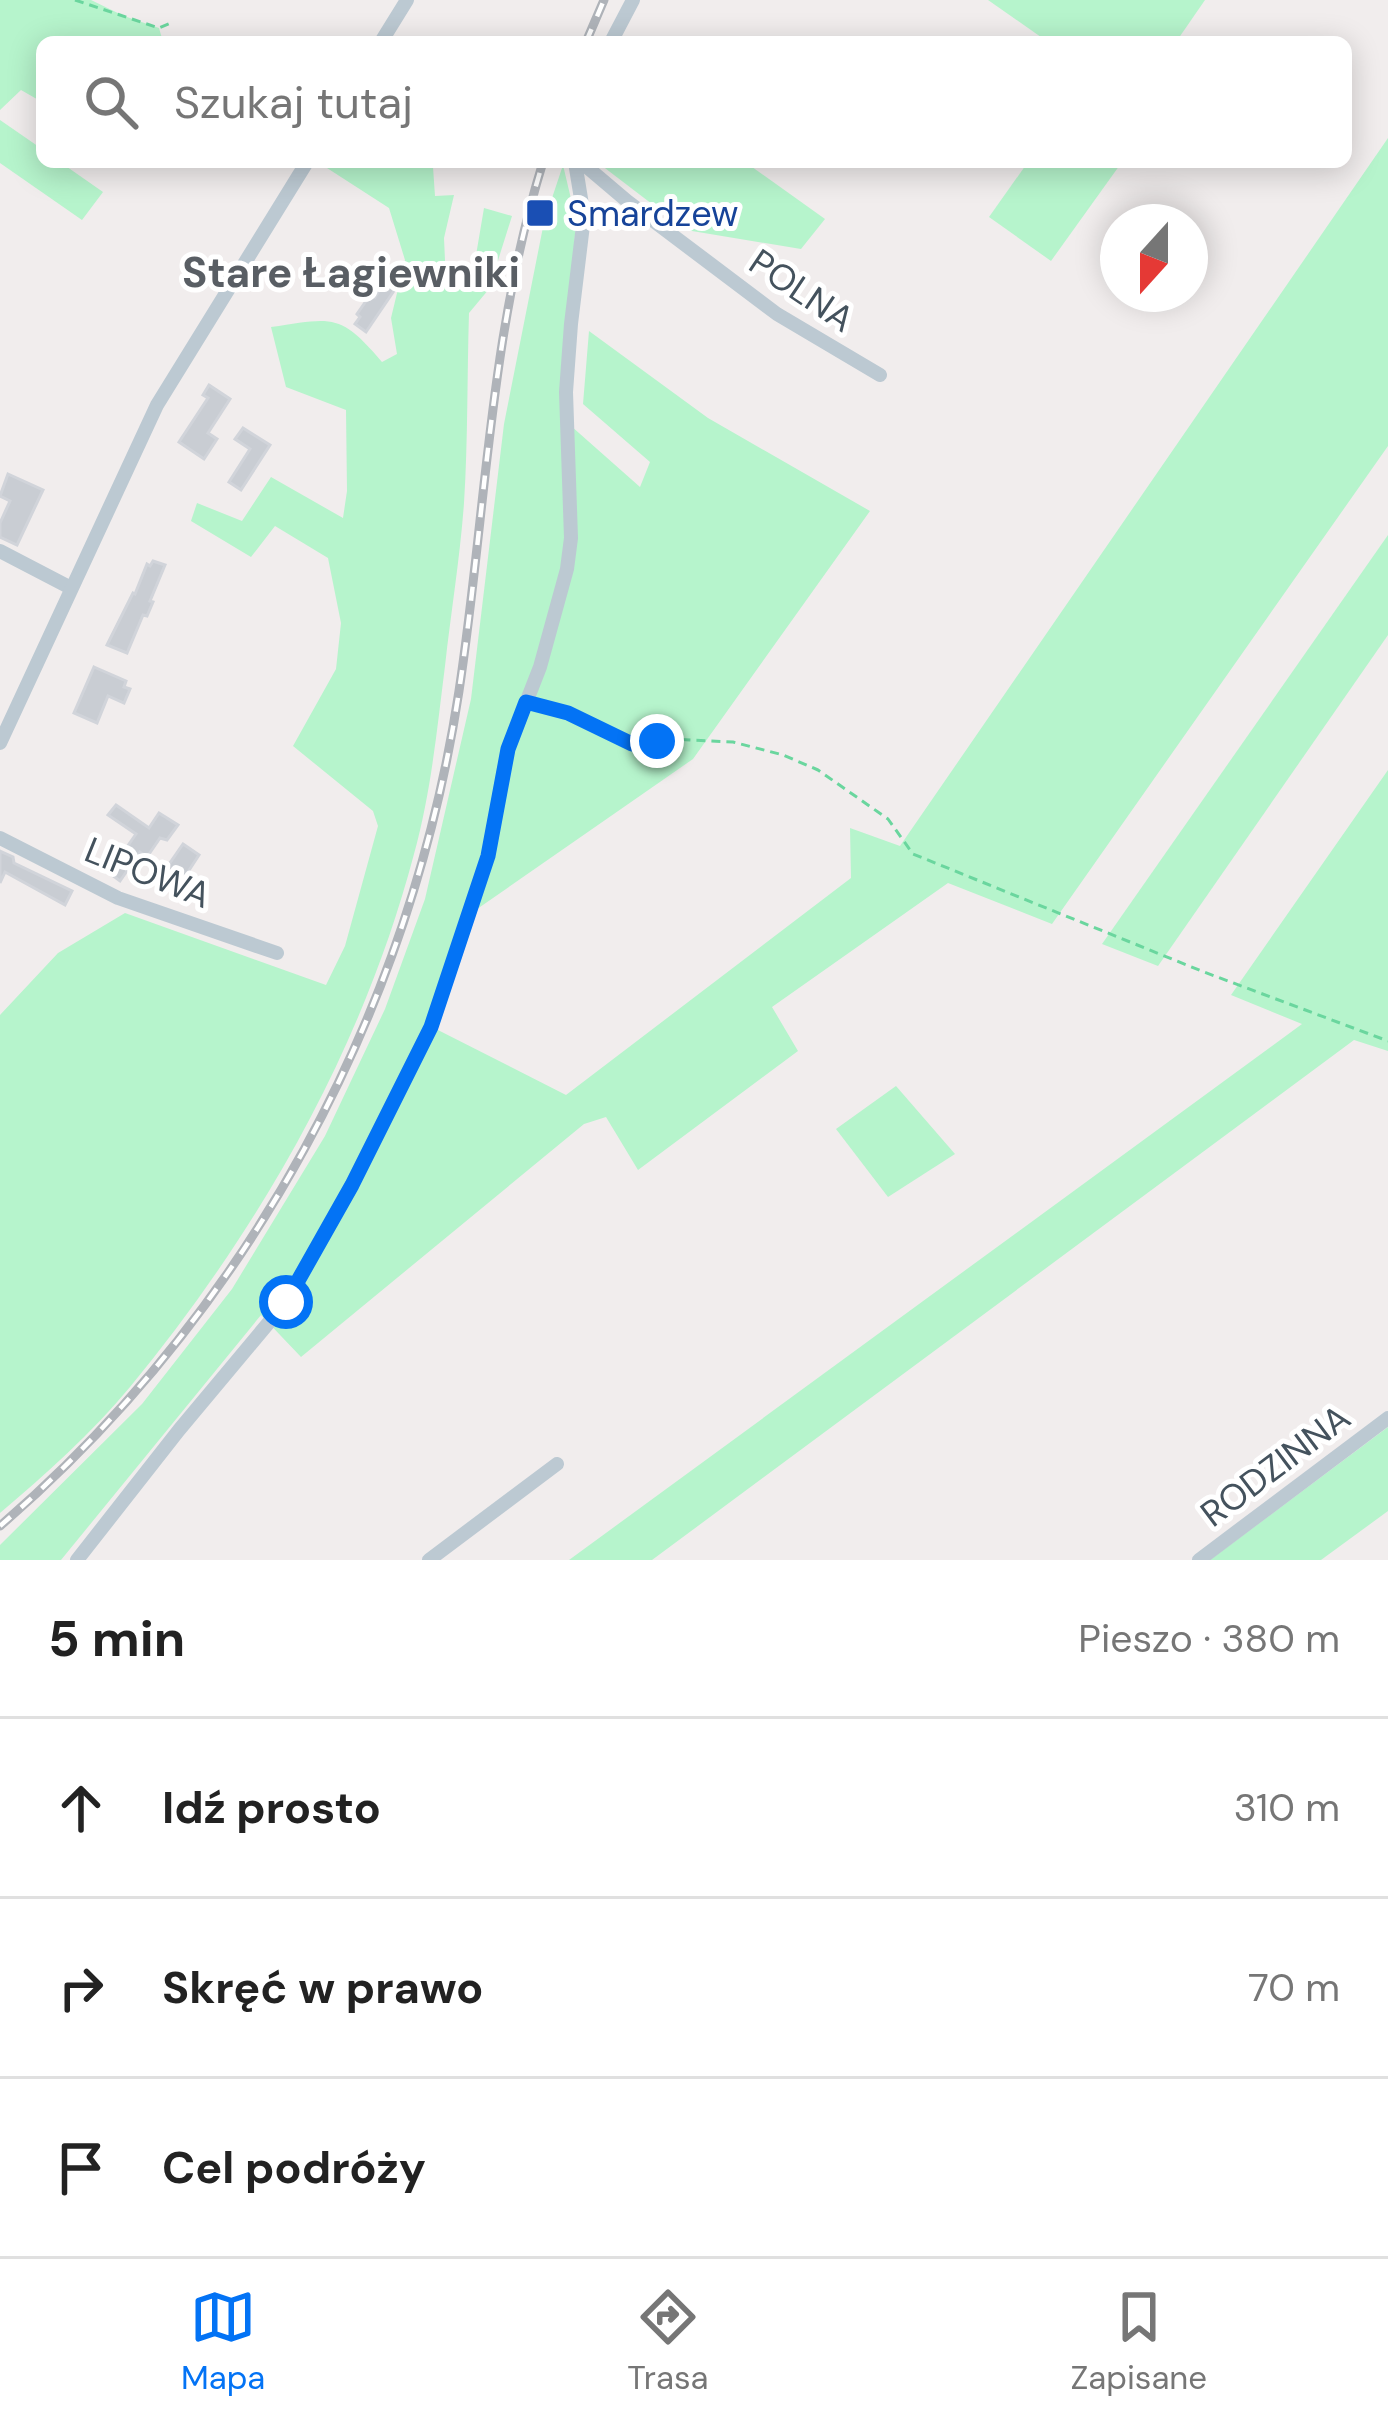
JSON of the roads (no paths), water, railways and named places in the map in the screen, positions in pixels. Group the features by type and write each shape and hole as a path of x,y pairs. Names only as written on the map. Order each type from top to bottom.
{"street":[{"path":"388,36 406,0"},
{"path":"614,36 633,0"},
{"path":"0,743 157,405 303,168"},
{"path":"77,1560 286,1302 352,1185 431,1027 488,856 508,749 540,667 571,538 566,392 584,217 579,168"},
{"name":"POLNA","path":"586,168 777,314 880,375"},
{"path":"0,551 71,588"},
{"name":"LIPOWA","path":"0,838 118,898 277,953"},
{"name":"RODZINNA","path":"1199,1560 1388,1418"},
{"path":"429,1560 557,1463"}],"railway":[{"path":"589,36 604,0"},
{"path":"0,1526 89,1442 169,1351 241,1253 304,1149 358,1041 401,928 435,811 459,691 500,359 541,168"}],"place":[{"name":"Smardzew","path":"540,213"}],"district":[{"name":"Stare Łagiewniki","path":"351,272"}]}
